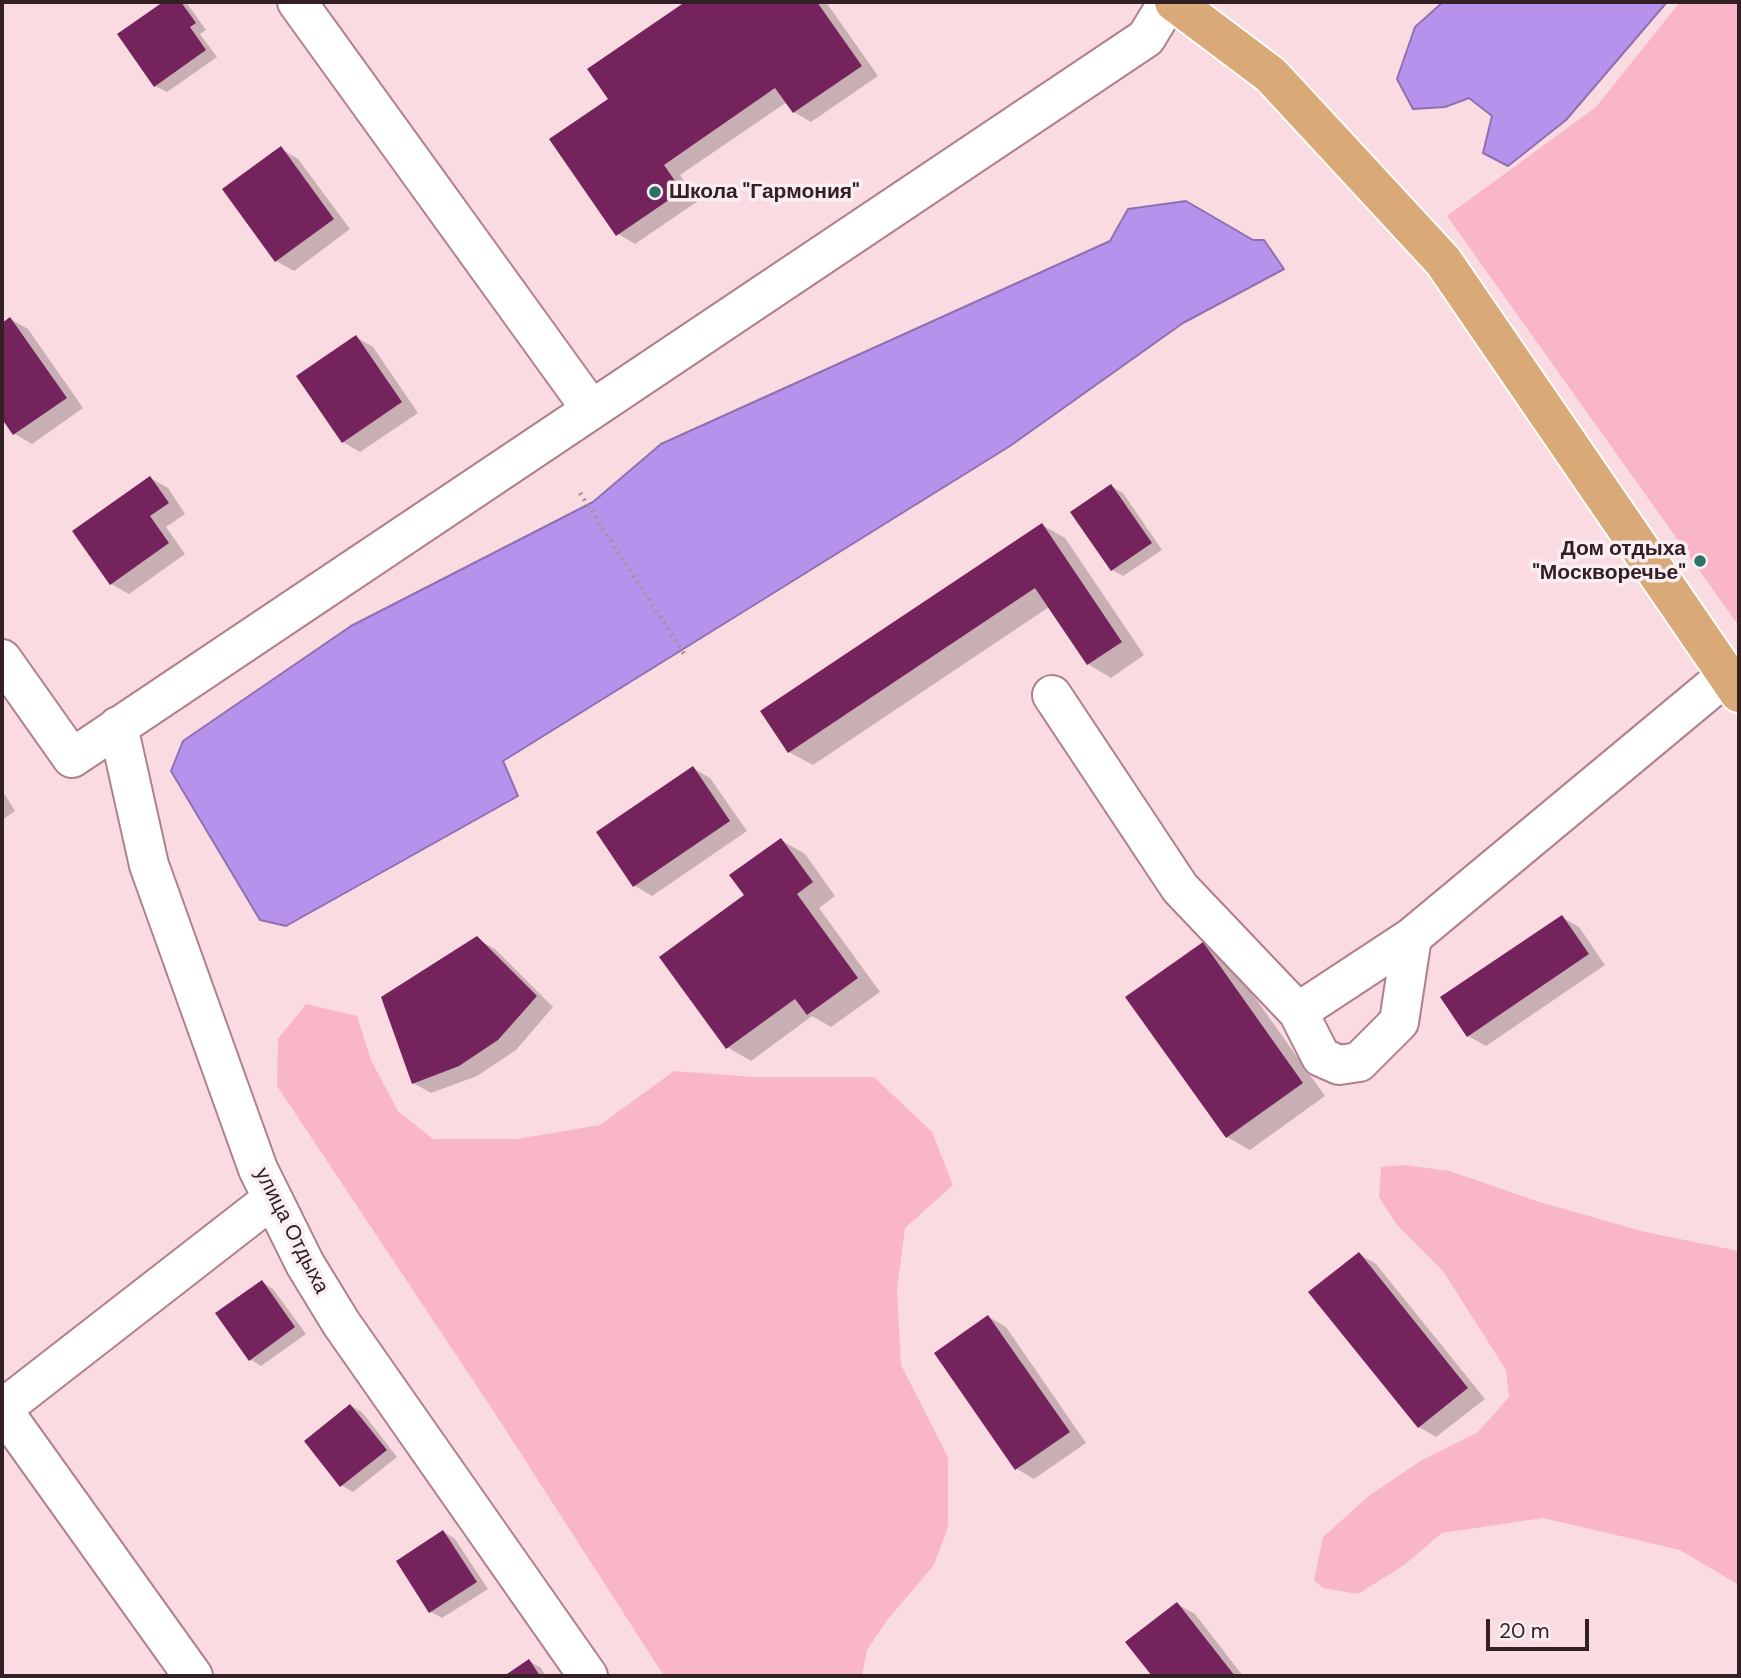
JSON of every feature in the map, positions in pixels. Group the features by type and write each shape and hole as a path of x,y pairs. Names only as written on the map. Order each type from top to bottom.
{"main road":[{"path":"1174,2 1271,75 1443,261 1733,684"}],"street":[{"path":"297,2 591,409"},
{"path":"2,659 72,758 1146,38 1168,2"},
{"path":"1298,1012 1412,937 1733,684"},
{"path":"1052,695 1180,888 1298,1012 1321,1057 1339,1065 1359,1062 1399,1022 1412,937"},
{"name":"улица Отдыха","path":"118,726 149,864 258,1170 272,1199 305,1264 341,1323 588,1676"},
{"path":"192,1676 2,1409 19,1380 272,1199"}],"path":[{"path":"580,493 686,657"}],"shaded area":[{"path":"1443,2 1667,2 1566,120 1508,166 1483,153 1492,116 1469,98 1445,107 1413,109 1397,79 1415,27"},
{"path":"1680,2 1739,2 1739,626 1447,216 1596,107"},
{"path":"1186,201 1253,240 1264,240 1284,269 1183,323 1010,446 503,761 518,796 286,926 260,920 171,771 183,741 351,626 593,502 661,444 1110,241 1128,209"},
{"path":"306,1004 357,1016 371,1060 398,1111 433,1139 517,1139 600,1125 674,1071 755,1077 874,1077 932,1132 953,1185 905,1228 897,1290 901,1365 948,1457 948,1527 934,1565 888,1619 867,1650 862,1676 664,1676 496,1415 277,1086 278,1039"},
{"path":"1404,1165 1450,1171 1536,1201 1645,1232 1739,1251 1739,1585 1680,1550 1543,1518 1442,1533 1403,1566 1358,1594 1323,1588 1314,1580 1323,1537 1370,1495 1422,1460 1478,1432 1509,1397 1506,1370 1443,1271 1397,1225 1379,1197 1381,1167"}],"building":[{"path":"163,2 181,2 196,23 190,27 206,50 154,87 117,34"},
{"path":"685,2 817,2 862,66 793,113 775,88 664,165 682,191 616,236 549,139 608,99 587,69"},
{"path":"281,146 334,219 275,262 222,189"},
{"path":"10,317 67,398 13,435 2,419 2,323"},
{"path":"356,335 402,402 342,443 296,376"},
{"path":"150,476 169,503 150,516 169,543 110,585 72,531"},
{"path":"1111,484 1152,543 1111,571 1070,512"},
{"path":"1042,523 1122,642 1087,665 1035,588 788,753 760,711"},
{"path":"693,766 730,821 633,887 596,832"},
{"path":"781,838 813,882 797,894 858,978 807,1015 795,999 726,1049 659,957 744,895 729,875"},
{"path":"1562,915 1589,954 1467,1037 1440,997"},
{"path":"477,936 537,996 498,1040 459,1066 412,1084 381,997"},
{"path":"1203,942 1303,1083 1226,1138 1125,997"},
{"path":"1359,1252 1468,1388 1418,1428 1308,1292"},
{"path":"262,1280 295,1327 249,1361 215,1313"},
{"path":"988,1315 1070,1432 1015,1470 934,1353"},
{"path":"350,1404 387,1450 340,1487 304,1441"},
{"path":"443,1530 477,1582 429,1613 396,1561"},
{"path":"1177,1602 1235,1676 1152,1676 1125,1642"},
{"path":"529,1659 540,1676 504,1676"}],"place":[{"name":"Школа \"Гармония\"","path":"655,192"},
{"name":"Дом отдыха \"Москворечье\"","path":"1700,561"}]}
